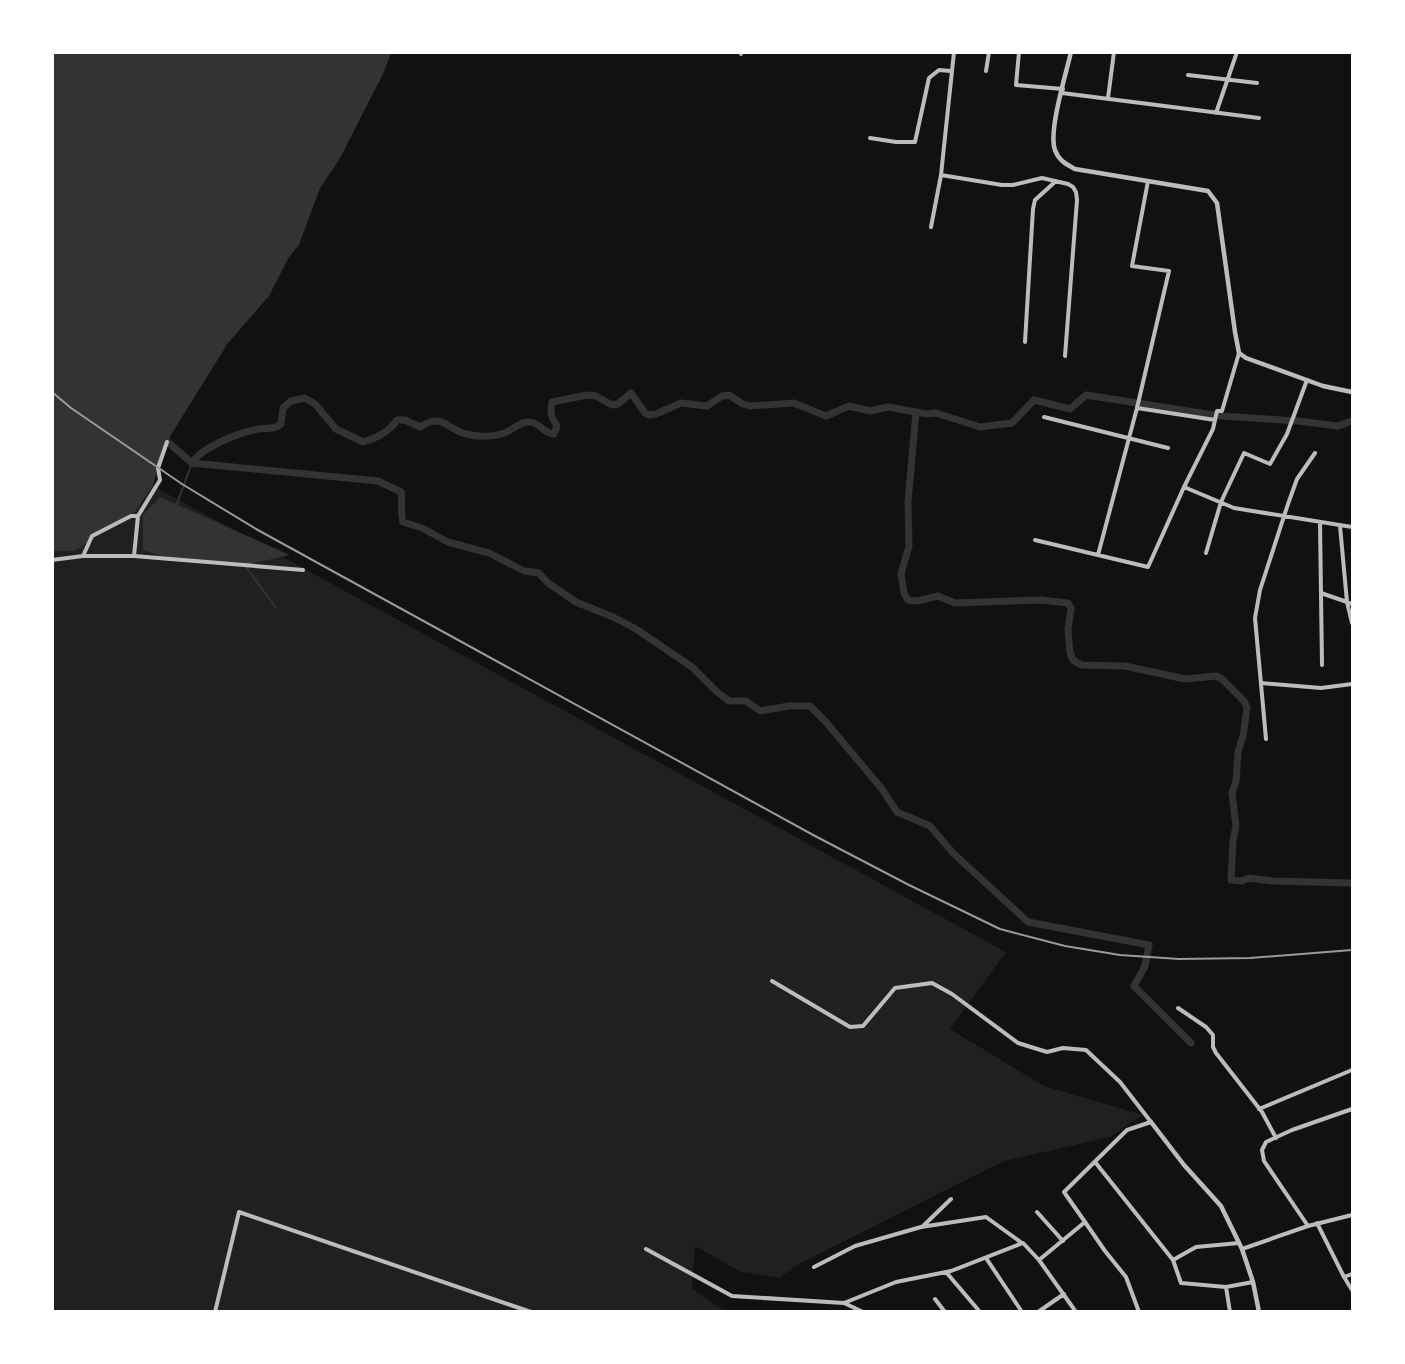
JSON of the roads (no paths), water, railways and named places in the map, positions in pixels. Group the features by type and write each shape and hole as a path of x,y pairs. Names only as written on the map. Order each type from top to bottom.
{"street":[{"path":"931,227 941,175 954,52"},
{"path":"986,71 989,52"},
{"path":"1019,52 1016,85 1216,114 1259,118"},
{"path":"1035,540 1148,567 1213,429 1216,411 1222,411 1239,353 1234,332 1217,204 1208,190 1075,170 1062,162 1054,149 1053,133 1071,52"},
{"path":"1108,98 1114,52"},
{"path":"1216,114 1237,52"},
{"path":"870,138 915,142 929,78 939,70 951,71"},
{"path":"1188,75 1257,83"},
{"path":"941,175 1002,184 1038,178 1057,181 1073,187 1077,200 1065,356"},
{"path":"1025,342 1033,209 1035,200 1041,192 1057,181"},
{"path":"1098,555 1137,408 1169,271 1132,266 1148,181"},
{"path":"1239,353 1246,358 1323,386 1353,392"},
{"path":"1206,553 1221,502 1244,453 1270,464 1287,434 1307,380"},
{"path":"1137,408 1215,420"},
{"path":"1044,417 1168,448"},
{"path":"134,556 138,516 160,480 158,468 167,442"},
{"path":"1266,739 1255,618 1260,590 1297,479 1315,453"},
{"path":"1184,487 1234,508 1353,527"},
{"path":"83,556 92,536 130,516 138,516"},
{"path":"1320,523 1322,665"},
{"path":"1340,526 1353,623"},
{"path":"52,560 83,556 134,556 303,570"},
{"path":"1321,593 1350,603"},
{"path":"1261,683 1321,688 1353,684"},
{"path":"772,981 850,1027 863,1026 895,988 932,984 952,994 1018,1043 1047,1052 1063,1048 1086,1050 1120,1082 1184,1165 1221,1206 1242,1249 1253,1282 1259,1311"},
{"path":"1178,1008 1210,1031 1213,1035 1213,1047 1216,1053 1259,1109 1276,1138"},
{"path":"1259,1109 1353,1070"},
{"path":"1308,1226 1264,1161 1262,1150 1266,1142 1292,1130 1353,1109"},
{"path":"1139,1311 1126,1276 1105,1251 1064,1192 1127,1130 1151,1122"},
{"path":"1095,1162 1173,1260 1181,1283 1226,1287 1253,1282"},
{"path":"921,1227 951,1199"},
{"path":"215,1311 238,1212 531,1311"},
{"path":"1037,1212 1063,1241"},
{"path":"1242,1249 1317,1223 1353,1215"},
{"path":"814,1267 855,1246 921,1227 986,1217 1023,1243 1039,1260 1076,1311"},
{"path":"1039,1260 1085,1222"},
{"path":"1317,1223 1353,1290"},
{"path":"844,1303 896,1282 946,1272 1023,1243"},
{"path":"1173,1260 1196,1247 1239,1243"},
{"path":"646,1249 732,1296 844,1303 863,1311"},
{"path":"986,1258 1022,1311"},
{"path":"946,1272 980,1311"},
{"path":"1344,1277 1353,1274"},
{"path":"1226,1287 1230,1311"},
{"path":"1038,1311 1064,1294"},
{"path":"935,1299 945,1311"}],"waterway":[{"path":"162,437 192,463 203,452 229,438 254,430 278,426 281,424 283,408 291,401 305,398 315,404 336,429 363,442 382,434 397,420 405,420 420,427 439,421 459,432 480,436 500,434 529,422 554,434 557,426 553,420 552,402 587,395 596,396 612,405 618,404 631,393 645,413 649,415 681,403 707,406 722,396 729,395 750,406 794,403 826,416 849,406 870,411 888,407 916,412 908,502 909,546 901,574 904,593 908,600 917,601 938,596 955,603 1041,600 1068,603 1071,608 1068,629 1070,653 1073,660 1081,665 1125,666 1185,679 1216,676 1222,679 1244,701 1247,708 1238,752 1236,782 1232,793 1236,826 1231,880 1242,881 1249,878 1273,881 1352,883"},
{"path":"916,412 936,413 980,427 1012,423 1034,400 1070,409 1086,395 1220,416 1338,426 1352,421"},
{"path":"176,506 192,463"},
{"path":"192,463 378,481 401,492 403,522 422,528 448,542 489,553 524,571 539,573 548,583 576,602 636,629 692,667 729,701 746,701 760,711 789,706 810,706 882,789 897,812 930,826 954,854 1028,922 1149,945 1145,966 1134,986 1191,1043"},
{"path":"246,567 276,608"}],"railway":[{"path":"52,392 71,408 182,484 256,529 815,836 1000,929 1065,946 1120,955 1179,959 1250,958 1352,950"}]}
